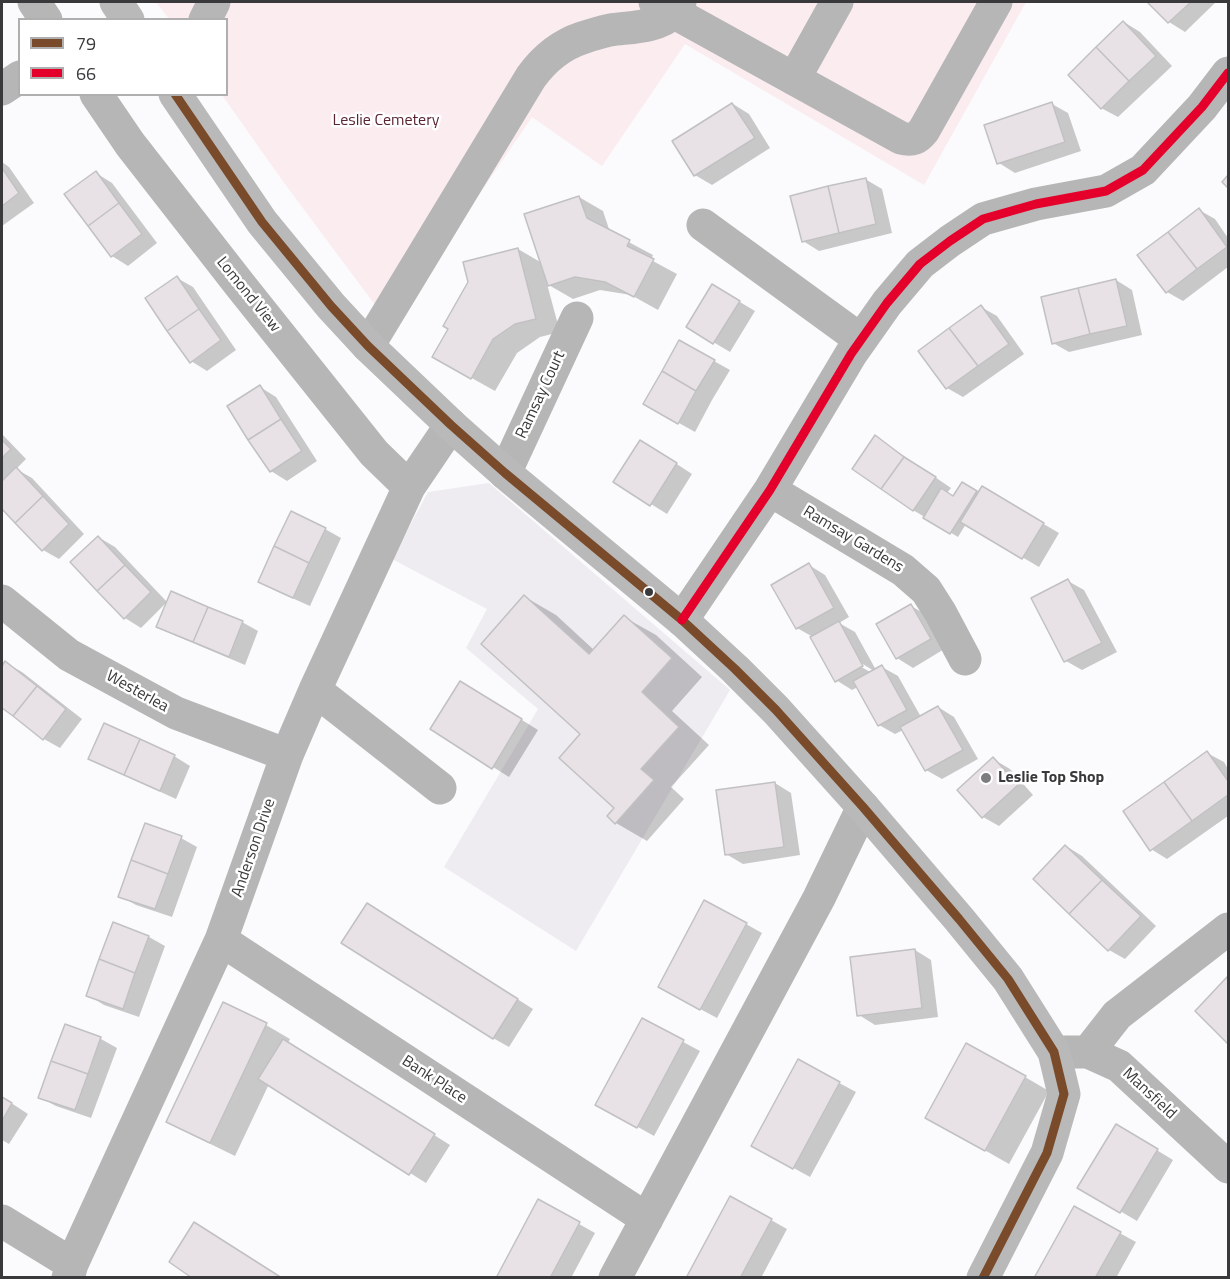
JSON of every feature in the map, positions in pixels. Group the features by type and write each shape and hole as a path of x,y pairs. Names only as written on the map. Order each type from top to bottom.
{"main road":[{"path":"116,2 127,18"},
{"path":"176,96 262,222 331,306 368,346 505,473 682,620 735,669 776,710 863,807 1008,979 1054,1052 1064,1094 1047,1153 983,1278"}],"street":[{"path":"34,2 45,18"},
{"path":"206,18 214,2"},
{"path":"794,79 837,2"},
{"path":"368,346 525,87 540,64 558,50 580,38 663,20 670,5 794,79 901,138 911,141 919,137 924,130 996,2"},
{"path":"682,620 770,490 851,354 887,303 920,264 983,219 1036,204 1106,191 1143,170 1202,107 1228,73"},
{"path":"2,89 18,78"},
{"name":"Lomond View","path":"97,96 136,153 240,285 374,453 409,487"},
{"path":"703,225 861,340"},
{"name":"Ramsay Court","path":"505,473 577,318"},
{"name":"Anderson Drive","path":"69,1274 221,940 287,755 315,690 409,487 451,424"},
{"name":"Ramsay Gardens","path":"770,490 903,570 926,591 965,659"},
{"name":"Westerlea","path":"2,601 69,655 176,713 287,755"},
{"path":"315,690 440,788"},
{"path":"615,1278 819,898 863,807"},
{"path":"1088,1052 1117,1015 1228,929"},
{"name":"Bank Place","path":"221,940 647,1219"},
{"name":"Mansfield","path":"1054,1052 1088,1052 1119,1066 1228,1167"},
{"path":"2,1221 69,1274"}],"shaded area":[{"path":"489,483 730,690 576,951 444,867 538,709 466,648 487,609 392,559 428,492"}],"green space":[{"name":"Leslie Cemetery","path":"156,2 1026,2 924,185 685,44 602,166 532,117 390,325 223,96 228,96 228,18 168,18"}],"building":[{"path":"1147,2 1191,2 1168,23"},
{"path":"1123,21 1156,56 1129,81 1096,47"},
{"path":"1096,47 1129,81 1101,109 1068,75"},
{"path":"1052,102 1065,142 997,164 984,125"},
{"path":"732,103 755,138 694,176 672,141"},
{"path":"2,168 19,193 2,206"},
{"path":"96,171 119,203 88,226 64,194"},
{"path":"1228,175 1228,188 1222,182"},
{"path":"866,178 876,224 839,233 828,186"},
{"path":"828,186 839,233 802,242 790,196"},
{"path":"579,196 587,218 630,240 627,246 654,259 634,297 605,282 575,277 548,286 524,214"},
{"path":"119,203 142,234 111,257 88,226"},
{"path":"1199,208 1227,247 1197,269 1168,232"},
{"path":"1168,232 1197,269 1166,293 1137,255"},
{"path":"518,248 536,319 515,324 493,339 471,379 432,357 448,329 443,326 468,282 463,262"},
{"path":"177,276 199,309 167,331 145,298"},
{"path":"1116,279 1127,326 1090,334 1078,288"},
{"path":"712,284 740,301 713,344 686,327"},
{"path":"1078,288 1090,334 1052,344 1041,297"},
{"path":"981,305 1009,344 978,366 949,328"},
{"path":"199,309 221,340 190,363 167,331"},
{"path":"949,328 978,366 946,389 918,351"},
{"path":"679,340 715,360 696,391 662,371"},
{"path":"662,371 696,391 678,424 643,404"},
{"path":"260,385 281,419 248,440 227,406"},
{"path":"281,419 302,451 270,472 248,440"},
{"path":"875,435 904,457 881,489 852,469"},
{"path":"2,440 11,449 2,458"},
{"path":"640,440 677,463 650,506 613,482"},
{"path":"904,457 936,477 913,511 881,489"},
{"path":"16,467 43,496 15,523 2,509 2,481"},
{"path":"962,482 977,491 950,534 923,518 941,488 953,496"},
{"path":"982,486 1044,523 1022,559 960,522"},
{"path":"43,496 69,524 42,551 15,523"},
{"path":"291,511 326,528 309,563 274,546"},
{"path":"98,536 125,565 97,591 70,562"},
{"path":"274,546 309,563 293,598 258,582"},
{"path":"809,563 834,608 796,629 771,585"},
{"path":"125,565 151,592 124,619 97,591"},
{"path":"1068,579 1102,643 1064,662 1031,598"},
{"path":"171,591 208,607 193,642 156,627"},
{"path":"524,595 589,654 624,615 672,658 642,692 679,727 641,769 654,780 615,824 607,816 614,808 559,758 580,734 481,644"},
{"path":"911,604 931,639 896,659 876,624"},
{"path":"208,607 243,621 229,657 193,642"},
{"path":"839,621 863,666 835,682 810,637"},
{"path":"5,661 37,686 13,716 2,708 2,666"},
{"path":"882,665 907,710 878,726 853,681"},
{"path":"460,681 522,719 492,769 430,729"},
{"path":"37,686 66,709 43,740 13,716"},
{"path":"938,706 963,750 925,771 900,727"},
{"path":"104,723 140,739 124,775 88,759"},
{"path":"140,739 175,755 160,791 124,775"},
{"path":"1207,751 1228,781 1228,795 1192,821 1164,782"},
{"path":"993,757 1018,785 982,818 957,790"},
{"path":"775,782 784,847 725,855 716,790"},
{"path":"1164,782 1192,821 1150,851 1123,811"},
{"path":"145,823 182,836 168,874 131,860"},
{"path":"1065,845 1102,880 1069,914 1033,879"},
{"path":"131,860 168,874 155,909 118,897"},
{"path":"1102,880 1141,916 1108,951 1069,914"},
{"path":"704,900 747,923 700,1010 658,987"},
{"path":"367,903 518,999 493,1039 341,943"},
{"path":"113,922 149,936 135,973 99,959"},
{"path":"915,949 922,1008 857,1016 850,957"},
{"path":"99,959 135,973 123,1009 86,996"},
{"path":"1228,978 1228,1044 1195,1011"},
{"path":"223,1002 267,1023 210,1143 166,1122"},
{"path":"642,1018 684,1040 637,1128 595,1105"},
{"path":"65,1024 101,1037 88,1074 51,1061"},
{"path":"283,1039 435,1134 409,1175 258,1079"},
{"path":"966,1043 1026,1076 985,1151 925,1118"},
{"path":"798,1059 840,1082 793,1169 751,1146"},
{"path":"51,1061 88,1074 75,1110 38,1098"},
{"path":"2,1097 12,1103 2,1121"},
{"path":"1116,1124 1158,1149 1120,1213 1077,1188"},
{"path":"730,1196 772,1219 740,1278 686,1278"},
{"path":"538,1199 580,1222 550,1278 496,1278"},
{"path":"1074,1206 1121,1232 1095,1278 1034,1278"},
{"path":"194,1222 282,1278 192,1278 169,1262"}],"transit line":[{"name":"66","path":"682,620 770,490 851,354 887,303 920,264 983,219 1036,204 1106,191 1143,170 1202,107 1228,73"},
{"name":"79","path":"176,96 262,222 331,306 368,346 505,473 682,620 735,669 776,710 863,807 1008,979 1054,1052 1064,1094 1047,1153 983,1278"}],"place":[{"name":"Leslie Top Shop","path":"986,778"}]}
